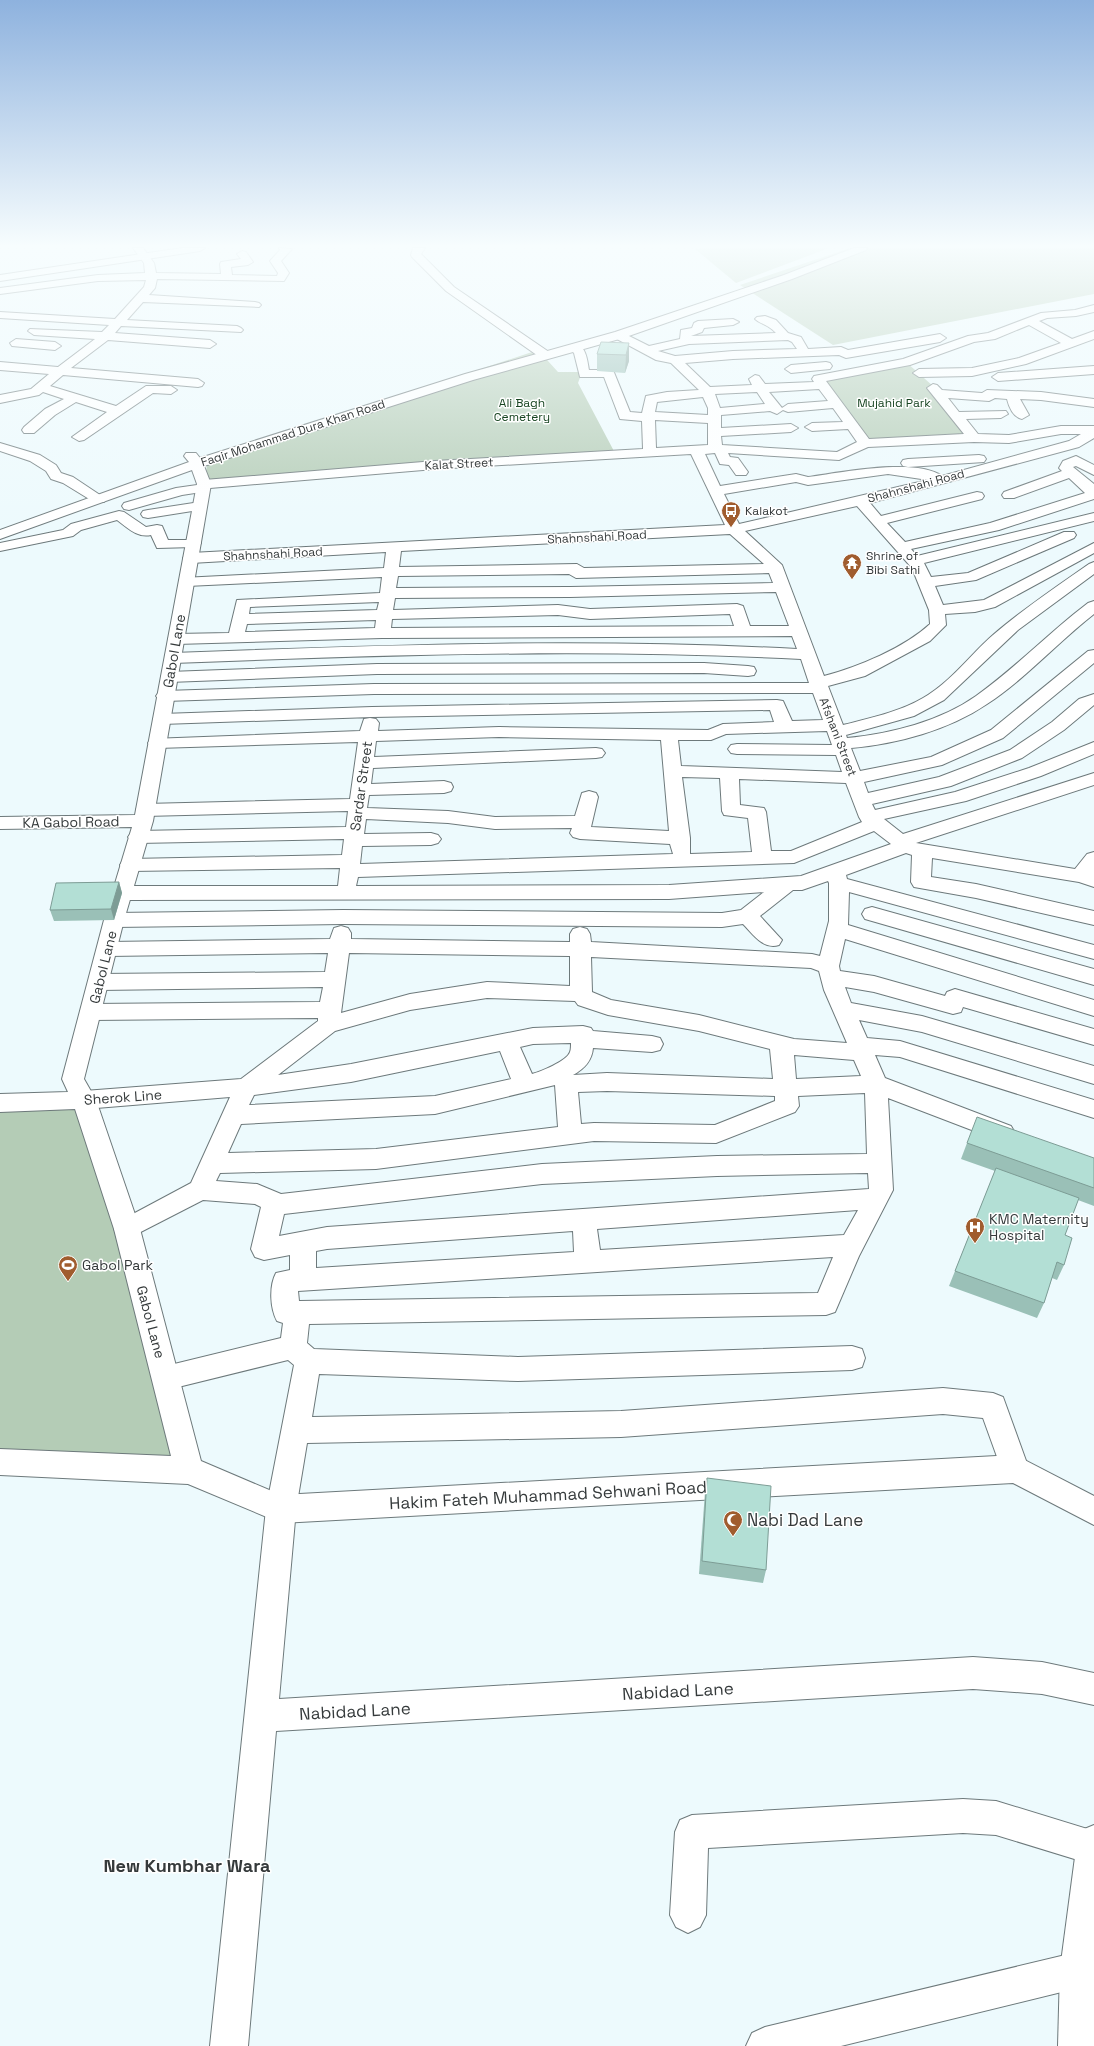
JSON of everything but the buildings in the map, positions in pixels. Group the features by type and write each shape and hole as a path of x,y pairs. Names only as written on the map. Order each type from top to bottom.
{"street":[{"path":"23,343 112,351"},
{"path":"0,399 2,397 35,392 96,343"},
{"path":"157,343 209,350 179,353"},
{"path":"528,343 540,352"},
{"name":"Faqir Mohammad Dura Khan Road","path":"194,460 469,377 566,343"},
{"name":"Faqir Mohammad Dura Khan Road","path":"0,525 94,496 334,408 540,352 575,348 590,343"},
{"path":"635,343 660,357 675,360 733,355 841,351 846,354 908,343"},
{"path":"647,350 675,343"},
{"path":"799,343 805,353"},
{"path":"650,453 649,417 651,399 708,392 739,384 762,388 820,382 866,370 906,362 959,343"},
{"path":"919,373 972,372 1022,361 1070,343"},
{"path":"575,348 580,352 584,374 609,374 625,416 714,421 783,419 837,404"},
{"path":"675,360 708,392 718,449 725,461 733,461 741,472"},
{"path":"73,361 127,365"},
{"path":"906,362 930,383 974,438"},
{"path":"794,453 783,419 753,377 790,368 861,364 866,370"},
{"path":"987,369 999,378 1062,372 1091,365"},
{"path":"0,366 55,375 196,388 150,389 79,437"},
{"path":"790,368 810,374 820,382 864,443"},
{"path":"1062,372 1072,385"},
{"path":"7,379 55,375"},
{"path":"692,377 709,375"},
{"path":"930,383 951,383"},
{"path":"40,387 117,412"},
{"path":"939,394 989,398 987,394 1020,409 1043,433"},
{"path":"948,405 1020,409 1033,407 1029,395 1094,403"},
{"path":"29,430 50,412 75,398"},
{"path":"1067,399 1070,405 1094,430"},
{"path":"334,408 347,415"},
{"path":"956,416 1001,414"},
{"path":"714,421 783,419"},
{"path":"812,427 852,425"},
{"path":"989,426 998,438"},
{"path":"839,456 864,443 998,438 1076,428 1094,430"},
{"path":"1046,451 1074,444 1094,430"},
{"path":"768,436 776,455"},
{"path":"1039,512 1009,495 1051,480 1073,466 1077,454 1067,446"},
{"path":"0,447 35,458 51,468 56,476 68,480 94,496"},
{"name":"Kalat Street","path":"202,493 442,464 696,450 718,449 776,455 818,449 839,456 897,463 969,461 1046,451"},
{"name":"Afshani Street","path":"696,450 734,529 775,568 869,814"},
{"name":"Shahnshahi Road","path":"157,529 162,545 192,551 394,548 734,529 860,501 1046,451"},
{"name":"Gabol Lane","path":"189,1470 127,1229 84,1100 73,1079 108,950 114,920 142,823 202,493 194,460"},
{"path":"1013,460 1051,480"},
{"path":"1073,466 1094,471"},
{"path":"901,547 994,527 1092,495 1092,490 1073,466"},
{"path":"758,468 769,482"},
{"path":"716,491 796,478 808,481 888,470 900,473 930,475 960,500"},
{"path":"129,506 181,491 202,493"},
{"path":"0,547 68,533 76,527 119,515 144,532 157,529 155,524 144,515 177,508 202,493"},
{"name":"Faqir Mohammad Dura Khan Road","path":"0,535 94,496"},
{"path":"877,521 977,496"},
{"path":"165,696 374,689 819,686 859,672 924,638 938,625 937,610 919,566 901,547 897,532 877,521 860,501"},
{"path":"943,524 981,516 994,527"},
{"path":"914,561 1094,517"},
{"path":"925,582 971,577 984,572 1074,532 1065,525"},
{"path":"520,688 519,668 570,592 576,580 573,538"},
{"path":"937,610 975,607 989,604 1094,546"},
{"name":"Sardar Street","path":"329,1018 394,548"},
{"path":"737,749 839,738 928,703 954,686 988,648 1028,615 1094,567"},
{"path":"187,581 391,572 775,568"},
{"path":"236,637 240,619 387,601 570,592 782,587"},
{"path":"387,601 558,610 590,614 737,609 743,631"},
{"path":"157,743 499,732 669,736 711,735 723,729 785,727 860,743 908,731 952,715 981,700 1094,606"},
{"path":"630,613 633,632"},
{"path":"173,658 381,642 542,633 798,631"},
{"path":"176,639 236,637 381,642 531,650 709,649 807,654"},
{"path":"673,771 854,778 936,761 997,734 1024,714 1094,654"},
{"path":"169,677 377,669 704,668 748,671"},
{"path":"130,865 350,866 682,861 794,857 869,814 944,782 1016,754 1058,726 1085,703 1094,699"},
{"path":"162,719 372,712 778,706 785,727"},
{"path":"669,736 682,861"},
{"path":"869,814 959,796 1036,772 1094,747"},
{"path":"364,763 596,753"},
{"path":"729,773 731,811 758,812 762,858"},
{"path":"123,893 670,892 802,883 837,878 910,846 1094,779"},
{"path":"142,823 359,803 444,787"},
{"path":"589,797 580,833 680,838"},
{"path":"359,803 495,823 582,822"},
{"path":"869,814 910,846 1087,878 1094,858"},
{"name":"KA Gabol Road","path":"0,823 142,823"},
{"path":"142,823 354,837 431,839"},
{"path":"910,846 921,882 976,891 1094,918"},
{"path":"837,878 839,921 830,971 843,1009 876,1084 881,1190 850,1246 826,1304 501,1308 286,1313 285,1281 850,1246"},
{"path":"837,878 1094,952"},
{"path":"114,920 343,917 722,920 747,916 788,884"},
{"path":"872,914 1094,977"},
{"path":"747,916 772,940"},
{"path":"580,920 582,994 586,999 608,1006 653,1016 699,1022 794,1047 900,1049 1094,1108"},
{"path":"837,928 1094,1008"},
{"path":"944,961 951,937"},
{"path":"108,950 339,946 580,949 812,961 830,971 953,1006 955,997 1094,1037"},
{"path":"99,982 335,978"},
{"path":"91,1012 329,1018 410,1002 488,990 582,994"},
{"path":"843,1009 922,1024 1094,1075"},
{"path":"200,1190 246,1087 329,1018"},
{"name":"Sherok Line","path":"0,1103 84,1100 246,1087 351,1073 533,1036 584,1034 583,1039"},
{"path":"234,1115 435,1105 545,1080 572,1065 580,1056 583,1039 652,1044"},
{"path":"507,1042 525,1085"},
{"path":"213,1163 376,1159 594,1132 716,1134 787,1106 781,1044"},
{"path":"570,1135 566,1084 607,1082 785,1088 876,1084 1026,1141"},
{"path":"716,1134 717,1166"},
{"path":"127,1229 200,1190 257,1194 280,1204 542,1174 717,1166 880,1163"},
{"path":"274,1202 264,1249 327,1238 876,1198"},
{"path":"584,1220 588,1262"},
{"path":"303,1242 303,1280"},
{"path":"229,2046 282,1509 295,1430 300,1354 296,1313"},
{"path":"166,1378 300,1354 518,1369 852,1358"},
{"path":"295,1430 621,1424 943,1401 993,1406 1015,1469 1094,1511"},
{"name":"Hakim Fateh Muhammad Sehwani Road","path":"0,1462 189,1470 282,1509 1015,1469"},
{"name":"Nabidad Lane","path":"261,1716 973,1673 1042,1678 1094,1689"},
{"path":"688,1916 692,1832 963,1816 996,1818 1094,1845 1086,1971 1077,2046"},
{"path":"765,2046 1086,1971"}],"green space":[{"name":"Ali Bagh Cemetery","path":"538,350 558,372 582,372 578,383 616,455 204,484 208,459"},
{"name":"Mujahid Park","path":"906,362 943,395 974,438 865,443 818,379"},
{"name":"Gabol Park","path":"84,1100 189,1470 0,1462 0,1103"}],"place":[{"name":"Kalakot","path":"731,528"},
{"name":"Shrine of Bibi Sathi","path":"852,580"},
{"name":"KMC Maternity Hospital","path":"975,1244"},
{"name":"Gabol Park","path":"68,1282"},
{"name":"Nabi Dad Lane","path":"733,1537"}],"district":[{"name":"New Kumbhar Wara","path":"187,1865"}]}
